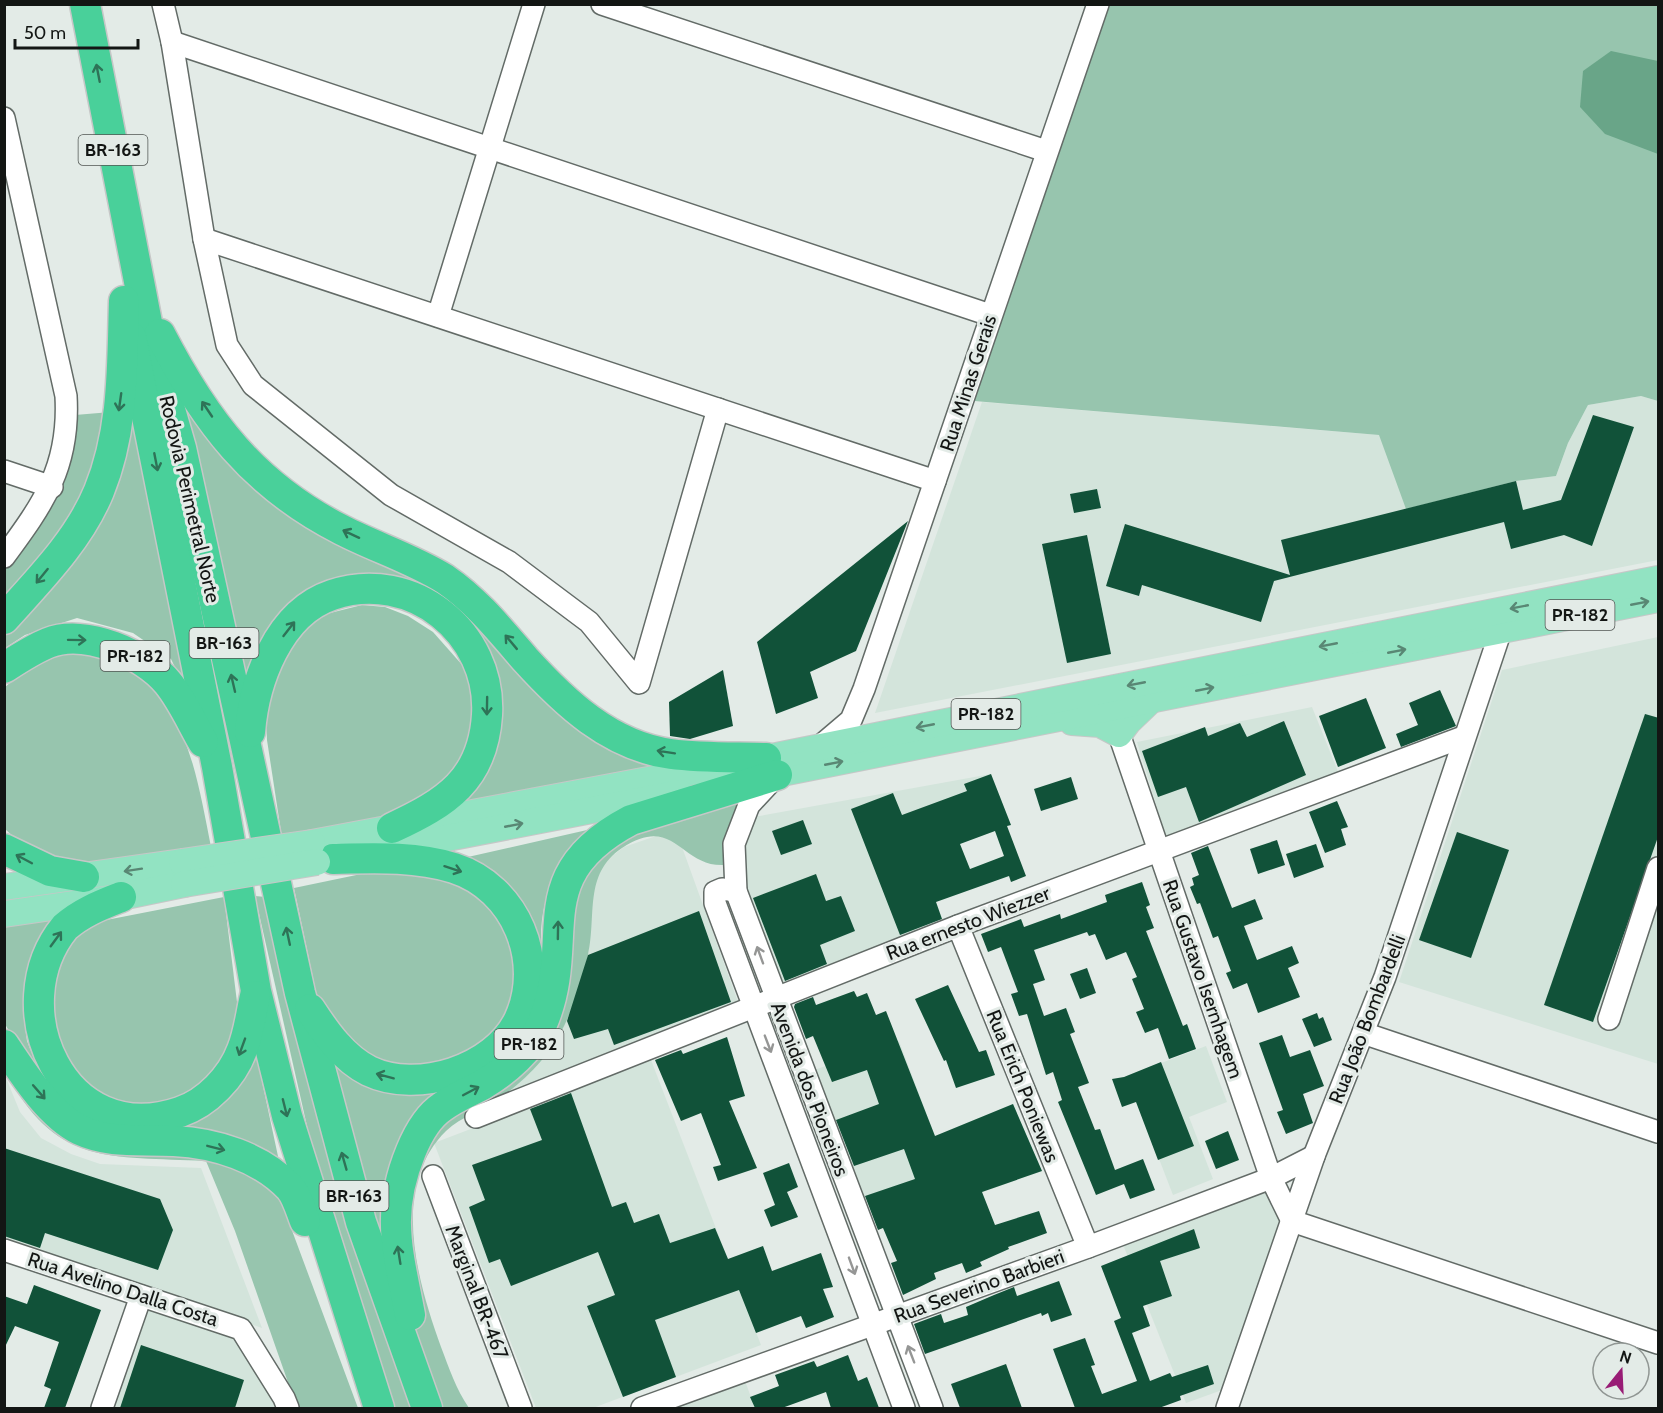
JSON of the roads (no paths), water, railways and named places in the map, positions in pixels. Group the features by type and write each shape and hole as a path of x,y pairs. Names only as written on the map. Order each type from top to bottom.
{"highway":[{"name":"Rodovia Perimetral Norte","path":"64,4 132,298 151,343 181,448 300,993"},
{"name":"Rodovia Perimetral Norte","path":"85,4 132,298 256,991"},
{"path":"4,619 41,578 78,530 99,491 112,447 122,395 132,298"},
{"path":"132,298 233,448 280,492 343,530 452,585 486,612 556,692 600,726 633,743 671,754 771,766"},
{"path":"250,762 254,701 269,659 294,621 332,595 372,588 399,591 415,597 437,610 462,632 474,650 485,676 488,701 486,729 472,771 448,798 432,810 392,828"},
{"name":"PR-182","path":"4,668 50,642 88,640 123,650 155,669 169,684 217,768"},
{"name":"PR-182","path":"425,1402 394,1222 395,1202 402,1173 414,1143 427,1121 442,1106 500,1072 533,1039 542,1024 553,982 560,900 565,886 585,852 614,829 631,820 771,766"},
{"path":"4,849 50,871 84,877"},
{"path":"300,993 328,1035 355,1062 385,1077 403,1079 452,1073 477,1062 505,1038 518,1020 528,982 525,939 518,922 488,885 455,868 401,858 321,854"},
{"path":"121,897 90,909 64,928 42,958 31,989 31,1027 46,1066 80,1102 107,1116 137,1121 162,1118 193,1108 217,1089 234,1066 246,1038 256,991"},
{"name":"BR-163","path":"256,991 287,1116 362,1358 380,1408"},
{"name":"BR-163","path":"300,993 361,1222 425,1402"},
{"path":"4,1045 35,1090 77,1129 118,1141 173,1141 217,1148 253,1160 291,1189 336,1306 362,1358"}],"main road":[{"name":"PR-182","path":"771,766 818,747 1659,579"},
{"name":"PR-182","path":"321,854 392,828 1045,720 1659,599"},
{"path":"1045,720 1100,724 1119,734 1152,699"},
{"path":"4,887 84,877 183,873 321,854 771,766"},
{"path":"4,914 121,897 183,873"}],"street":[{"path":"163,4 172,42 204,239 227,345 253,385 391,495 509,562 589,622 639,683 718,409"},
{"path":"438,316 534,4"},
{"path":"602,4 1046,151"},
{"name":"Rua Minas Gerais","path":"818,747 851,720 1098,4"},
{"path":"172,42 990,315"},
{"path":"4,118 11,169 66,396 66,445 52,487 4,557"},
{"path":"204,239 935,481"},
{"path":"4,471 52,487"},
{"name":"Rua João Bombardelli","path":"1228,1408 1314,1156 1385,977 1463,737 1501,630"},
{"name":"Rua Gustavo Isernhagem","path":"1119,734 1271,1178 1292,1221"},
{"name":"Rua ernesto Wiezzer","path":"476,1117 958,926 1463,737"},
{"name":"Avenida dos Pioneiros","path":"771,766 749,805 734,843 736,891 932,1408"},
{"path":"1609,1019 1659,868"},
{"path":"736,891 722,889 713,897 904,1408"},
{"name":"Rua Erich Poniewas","path":"958,926 1088,1247"},
{"path":"1363,1033 1659,1132"},
{"path":"800,1128 822,1120"},
{"name":"Rua Severino Barbieri","path":"642,1408 1088,1247 1271,1178 1314,1156"},
{"name":"Marginal BR-467","path":"433,1176 521,1408"},
{"path":"1292,1221 1659,1343"},
{"path":"841,1238 863,1228"},
{"name":"Rua Avelino Dalla Costa","path":"4,1250 241,1329 284,1405"},
{"path":"102,1408 141,1296"}]}
